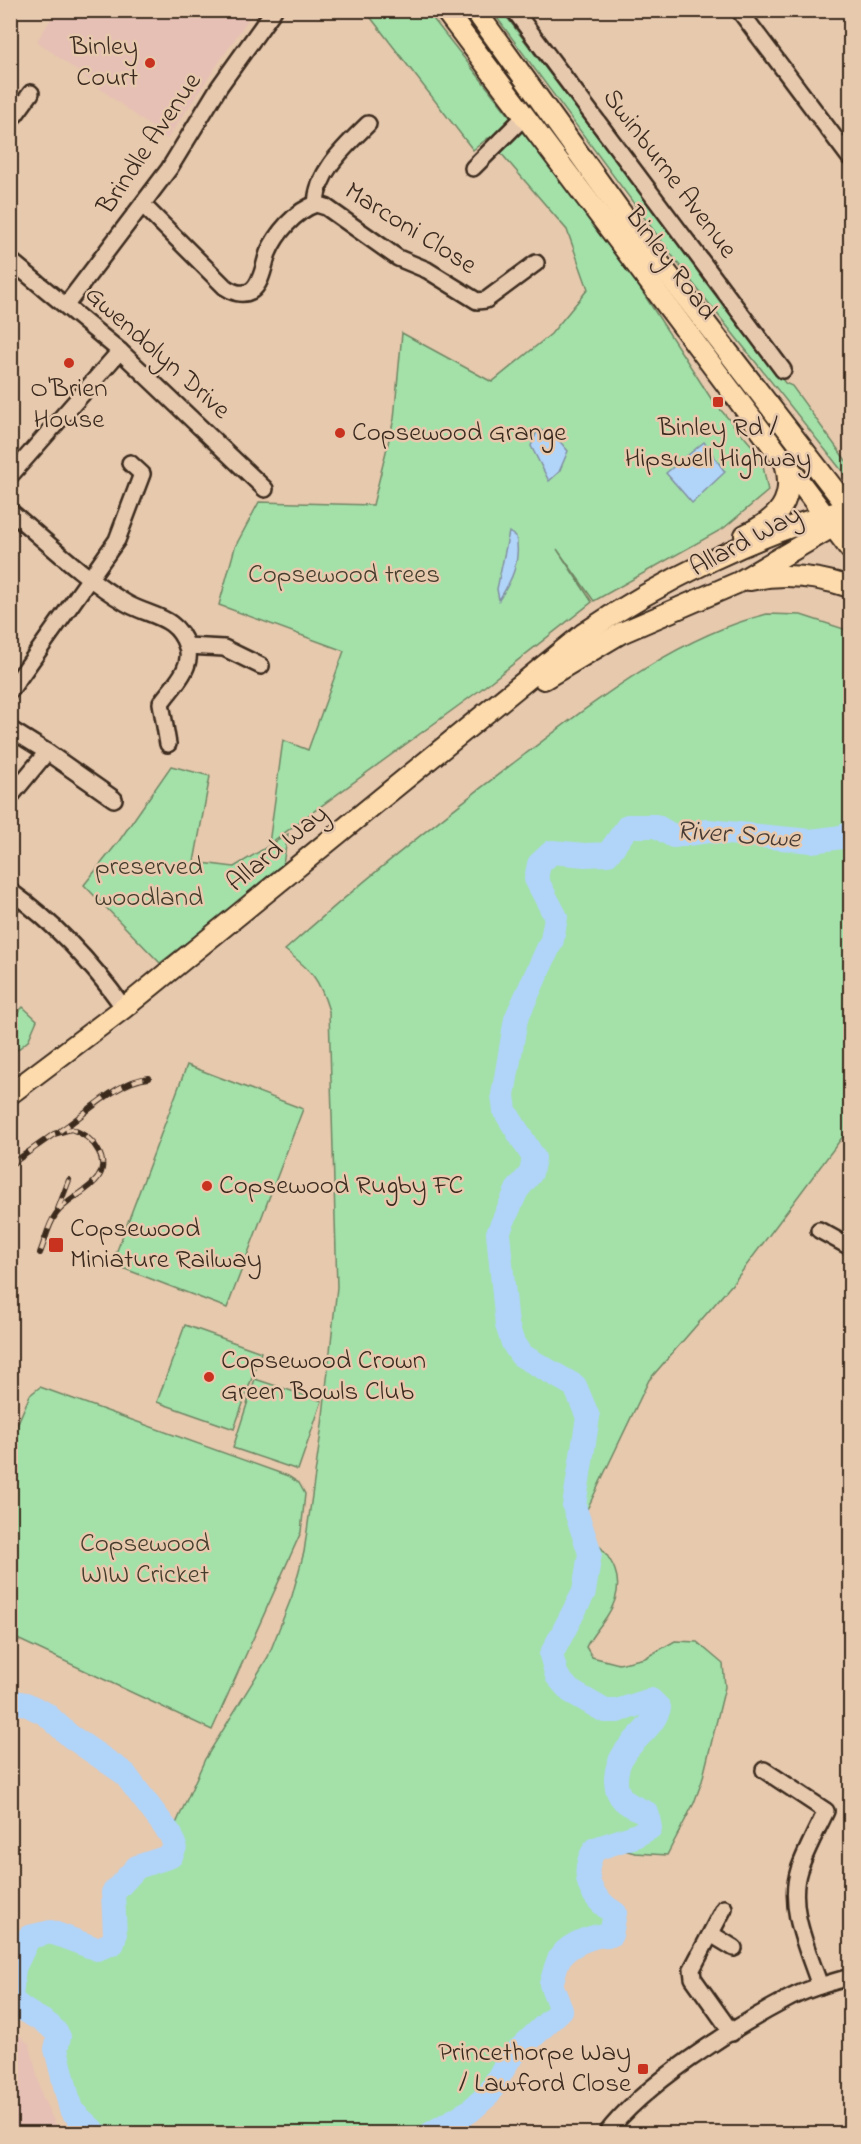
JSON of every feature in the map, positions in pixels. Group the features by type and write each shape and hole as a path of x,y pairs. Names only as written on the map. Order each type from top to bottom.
{"main road":[{"name":"Binley Road","path":"445,10 784,461 836,524 850,549"},
{"name":"Binley Road","path":"475,10 636,232 850,509"},
{"path":"757,391 783,415 850,497"},
{"name":"Allard Way","path":"10,1094 124,1008 492,711 583,634 625,605 777,517 788,494 784,461"},
{"name":"Allard Way","path":"492,711 621,633 737,583 836,524 850,509"},
{"name":"Allard Way","path":"668,581 836,524"},
{"path":"737,583 770,576 800,575 825,579 850,587"}],"street":[{"name":"Brindle Avenue","path":"66,305 169,169 219,87 274,10"},
{"name":"Swinburne Avenue","path":"514,10 783,370"},
{"path":"740,10 850,158"},
{"path":"12,116 31,93"},
{"path":"473,168 525,116"},
{"name":"Marconi Close","path":"316,204 316,189 328,170 343,149 368,124"},
{"name":"Marconi Close","path":"143,205 225,287 239,294 251,291 257,284 270,250 288,224 316,204"},
{"name":"Marconi Close","path":"316,204 326,207 398,258 427,270 477,301 486,300 536,263"},
{"name":"Gwendolyn Drive","path":"10,260 120,351 265,489"},
{"path":"10,476 120,351"},
{"path":"10,691 91,580 117,540 142,474 130,463"},
{"path":"10,511 91,580 128,605 167,619 179,631 187,646 189,657 185,668 161,703 168,744"},
{"path":"187,646 224,648 261,666"},
{"path":"10,729 114,799"},
{"path":"10,797 47,752"},
{"path":"10,891 43,915 101,975 124,1008"},
{"path":"819,1230 850,1247"},
{"path":"764,1770 826,1811 799,1871 795,1893 802,1932 820,1986"},
{"path":"724,1908 692,1969 693,1978 732,2033"},
{"path":"711,1934 734,1948"},
{"path":"606,2133 649,2088 732,2033 787,1999 850,1977"}],"shaded area":[{"name":"Binley Court","path":"56,11 245,11 249,18 167,139 37,41"},
{"path":"10,2027 30,2045 42,2096 60,2133 11,2133"}],"green space":[{"name":"Copsewood trees","path":"375,11 427,11 616,251 712,400 761,456 768,491 724,528 594,601 557,549 592,602 480,690 269,844 283,740 308,750 344,651 219,605 235,547 259,502 373,505 394,419 402,333 492,382 551,334 588,289 567,230 488,138 473,150 368,14"},
{"path":"492,11 502,11 785,383 792,386 850,466 850,481 688,277"},
{"path":"767,614 801,615 850,631 850,1127 734,1282 649,1380 580,1524 607,1556 617,1577 618,1589 614,1602 586,1647 592,1657 619,1664 645,1658 675,1641 697,1642 723,1664 725,1687 702,1781 694,1803 667,1855 635,1853 604,1845 594,1849 587,1860 585,1879 604,1907 615,1913 611,1935 584,1940 565,1951 556,1965 551,1984 561,2010 509,2059 489,2094 470,2111 430,2134 96,2133 71,2110 56,2049 59,2037 49,2025 24,2010 11,1998 14,1968 30,1937 51,1932 97,1949 113,1943 115,1935 113,1893 137,1867 171,1856 175,1847 171,1835 205,1759 268,1657 292,1596 304,1552 322,1425 337,1287 329,1011 322,990 313,976 285,950 343,899 493,778 609,692 639,672 701,638 733,624"},
{"name":"preserved woodland","path":"171,766 210,776 194,862 234,867 288,834 282,870 160,963 84,885 119,841"},
{"path":"23,1007 37,1020 28,1041 11,1055 11,1019"},
{"name":"Copsewood Rugby FC","path":"187,1065 303,1109 227,1308 112,1264"},
{"name":"Copsewood Crown Green Bowls Club","path":"185,1325 261,1352 234,1429 157,1402"},
{"path":"255,1379 322,1401 298,1470 233,1448"},
{"name":"Copsewood WIW Cricket","path":"40,1387 288,1476 299,1483 305,1494 301,1532 212,1730 11,1636 11,1439 30,1395"}],"water":[{"path":"538,429 556,437 568,451 559,472 549,481 531,446"},
{"path":"704,442 725,472 692,503 666,473"},
{"path":"509,532 516,537 516,562 508,585 499,600 497,589"}],"waterway":[{"name":"River Sowe","path":"430,2134 470,2111 489,2094 509,2059 561,2010 551,1984 559,1959 565,1951 577,1943 611,1935 615,1913 593,1893 588,1876 590,1858 595,1849 635,1836 650,1828 647,1813 624,1801 621,1797 616,1778 622,1757 649,1726 659,1708 651,1700 617,1711 605,1711 570,1691 557,1676 551,1655 584,1592 590,1553 574,1506 588,1417 575,1386 521,1355 513,1343 507,1325 498,1233 517,1190 531,1173 534,1158 505,1111 503,1095 516,1019 552,940 556,917 536,879 539,864 552,852 585,855 608,854 628,826 656,826 673,836 708,831 811,841 842,837 850,833"},
{"name":"River Sowe","path":"10,1701 26,1704 46,1714 70,1736 124,1773 171,1835 175,1847 171,1856 137,1867 113,1893 115,1935 113,1943 97,1949 51,1932 29,1937 14,1968 11,1998 24,2010 49,2025 59,2037 56,2049 71,2110 97,2134"}],"railway":[{"path":"60,1131 114,1091 137,1080 149,1078"},
{"path":"10,1165 54,1134 71,1129 87,1138 99,1152 102,1163 101,1172 89,1187 56,1214 40,1253"},
{"path":"58,1209 69,1180"}],"place":[{"name":"Binley Court","path":"150,63"},
{"name":"O'Brien House","path":"69,363"},
{"name":"Binley Rd / Hipswell Highway","path":"718,402"},
{"name":"Copsewood Grange","path":"340,433"},
{"name":"Copsewood Rugby FC","path":"207,1186"},
{"name":"Copsewood Miniature Railway","path":"56,1245"},
{"name":"Copsewood Crown Green Bowls Club","path":"209,1377"},
{"name":"Princethorpe Way / Lawford Close","path":"643,2069"}]}
